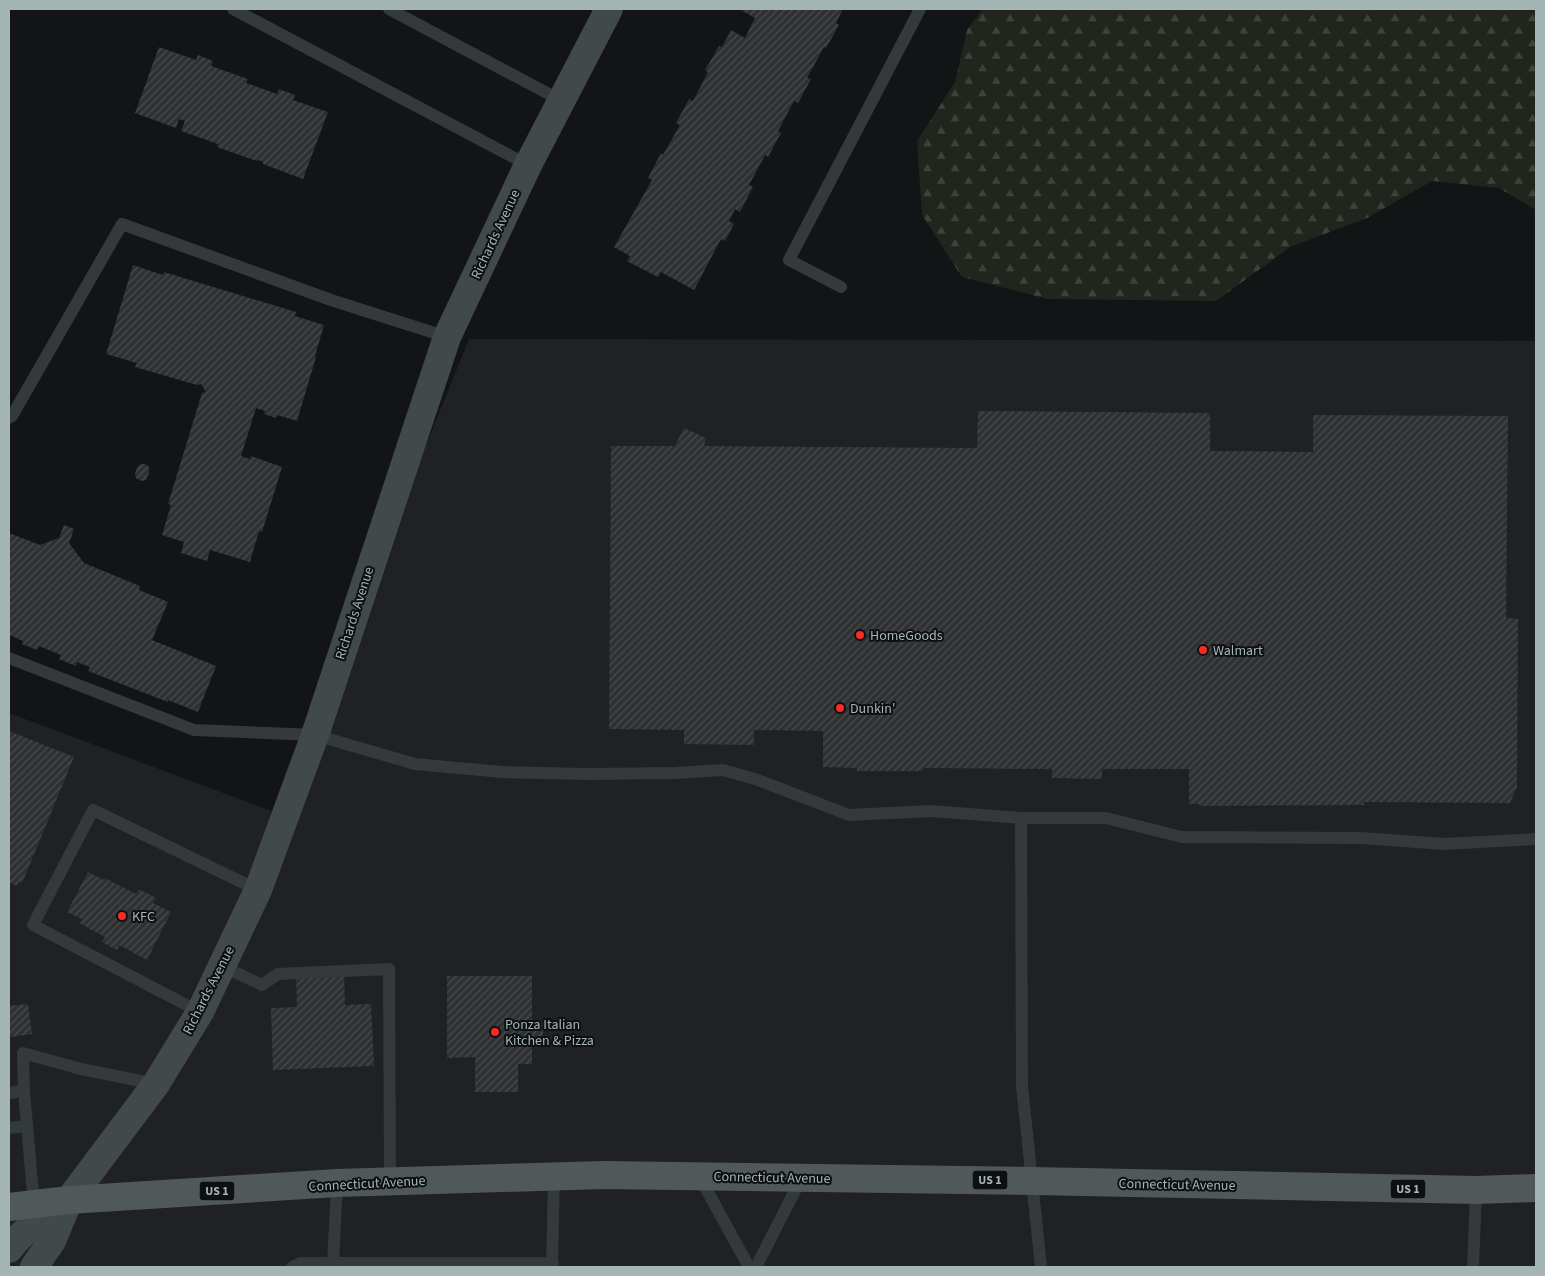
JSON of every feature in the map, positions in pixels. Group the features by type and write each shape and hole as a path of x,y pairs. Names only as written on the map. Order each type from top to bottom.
{"main road":[{"name":"Connecticut Avenue","path":"22,1206 70,1200 337,1183 554,1175 1032,1181 1476,1190 1536,1188"}],"street":[{"name":"Richards Avenue","path":"34,1267 52,1241 70,1200 156,1084 200,1012 258,890 314,735 446,337 528,165 609,9"},
{"name":"Richards Avenue","path":"9,1249 16,1239 31,1226 70,1200"}],"lane":[{"path":"234,9 528,165"},
{"path":"388,9 562,101"},
{"path":"841,287 789,260 920,9"},
{"path":"9,418 12,416 122,224 331,300 446,337"},
{"path":"9,658 194,730 314,735 415,764 502,772 607,774 723,770 756,779 849,815 931,811 1022,818 1106,818 1182,837 1361,838 1444,844 1536,839"},
{"path":"200,1012 32,925 93,810 258,890"},
{"path":"1022,818 1022,1086 1041,1267"},
{"path":"222,966 262,985 278,974 389,969 390,1181"},
{"path":"22,1206 27,1126 23,1053 81,1069 156,1084"},
{"path":"9,1093 24,1092"},
{"path":"9,1128 27,1126"},
{"path":"292,1267 300,1263 552,1265 554,1175"},
{"path":"699,1176 749,1267"},
{"path":"756,1267 802,1178"},
{"path":"332,1264 337,1183"},
{"path":"1472,1267 1476,1190"}],"shaded area":[{"path":"469,339 1536,341 1536,1267 9,1267 9,713 277,813"}],"green space":[{"path":"983,9 1536,9 1536,210 1499,188 1432,181 1367,218 1290,247 1216,301 1048,299 962,277 922,215 917,141 955,82 967,30"}],"building":[{"path":"742,9 843,9 836,23 839,25 807,78 811,79 798,103 794,101 778,131 781,133 768,157 765,155 749,185 753,187 740,212 735,209 729,221 734,224 725,241 721,239 694,290 661,272 658,277 627,261 630,256 614,247 652,180 648,178 661,153 663,155 680,125 676,123 689,99 693,101 708,72 705,70 719,46 722,47 731,30 745,38 755,18"},
{"path":"159,47 196,60 198,55 213,61 211,66 248,79 246,83 277,94 279,89 295,95 293,100 328,112 303,179 263,164 263,162 258,160 217,147 218,144 181,131 185,121 179,119 176,128 135,113"},
{"path":"133,265 163,275 164,272 296,312 295,316 324,325 297,421 277,415 276,418 264,414 265,411 256,408 241,456 250,459 251,456 282,467 262,532 259,531 250,562 210,550 207,561 181,553 184,542 162,535 171,505 168,504 202,393 206,392 201,384 197,385 135,367 137,363 106,354"},
{"path":"978,411 1210,413 1210,451 1313,452 1313,415 1508,416 1506,618 1518,619 1517,787 1510,803 1364,802 1364,805 1200,806 1199,804 1189,804 1189,769 1102,769 1102,779 1052,778 1052,769 923,768 923,771 857,771 857,768 823,767 823,731 754,730 754,745 684,744 684,730 609,729 611,446 675,446 684,428 706,438 704,446 977,448"},
{"path":"141,464 149,467 146,480 142,481 136,478 135,473"},
{"path":"64,525 74,529 69,543 84,563 140,586 139,590 168,602 152,640 216,666 198,712 88,671 90,667 77,662 76,666 59,659 61,655 39,646 37,650 22,644 23,641 9,635 9,533 40,545 59,538"},
{"path":"9,731 74,757 22,883 19,882 17,886 9,882"},
{"name":"KFC","path":"88,872 104,880 105,878 136,894 139,889 156,898 153,903 171,912 147,960 119,945 117,950 102,942 105,937 79,923 82,919 67,912"},
{"path":"344,974 345,1005 371,1004 374,1066 273,1070 271,1008 297,1007 296,975"},
{"name":"Ponza Italian Kitchen & Pizza","path":"447,976 532,976 532,1022 543,1022 543,1042 532,1042 532,1064 518,1064 518,1092 475,1092 475,1057 447,1058"},
{"path":"28,1004 32,1034 9,1037 9,1006"}],"place":[{"name":"HomeGoods","path":"860,635"},
{"name":"Walmart","path":"1203,650"},
{"name":"Dunkin'","path":"840,708"},
{"name":"KFC","path":"122,916"},
{"name":"Ponza Italian Kitchen & Pizza","path":"495,1032"}]}
